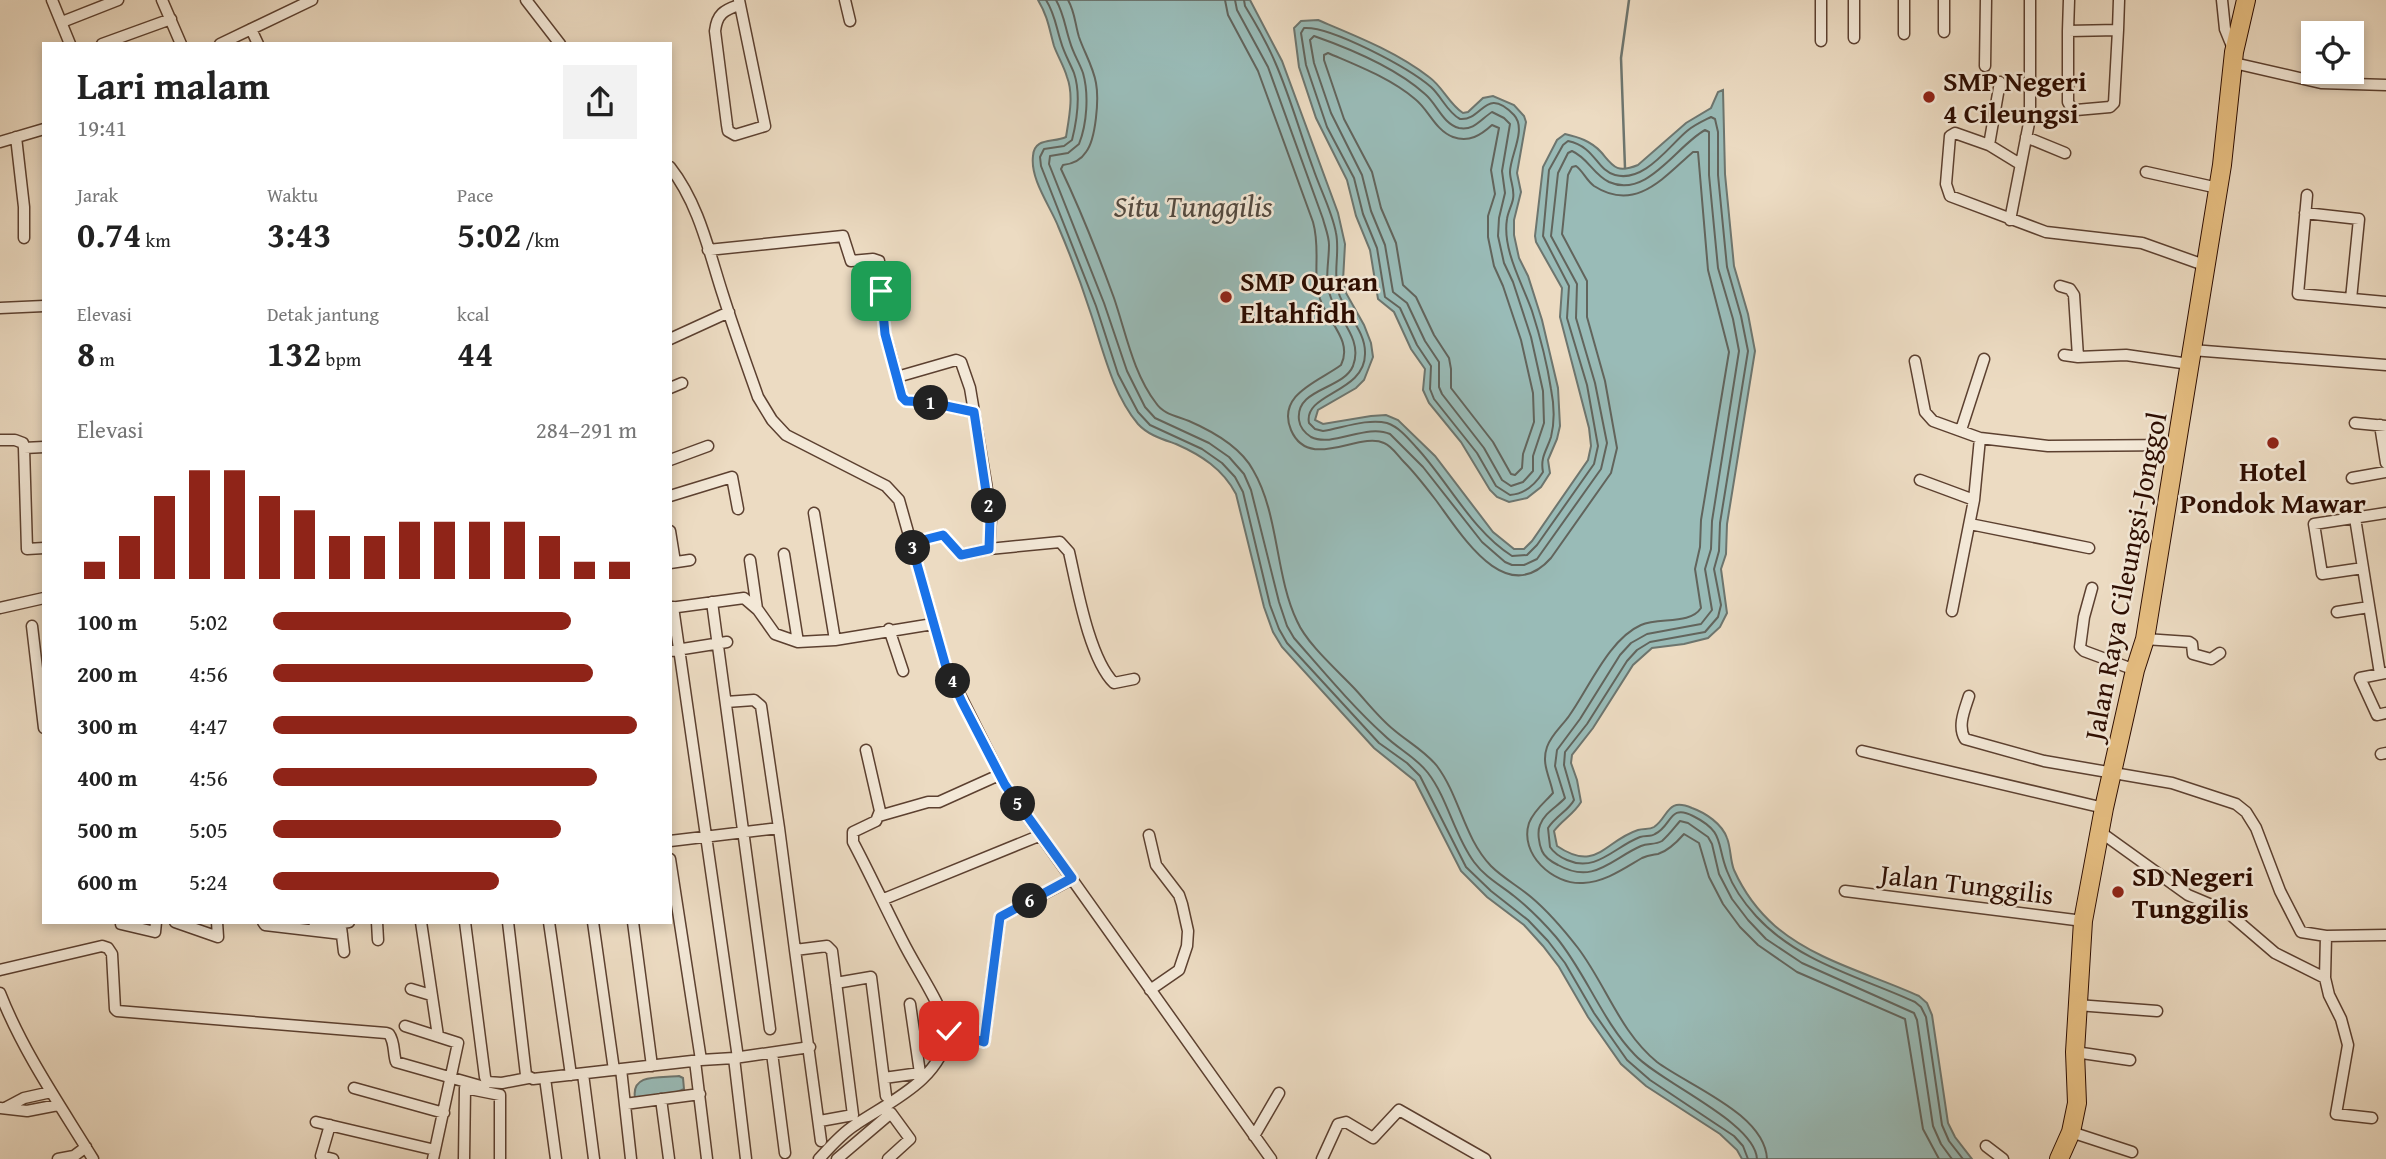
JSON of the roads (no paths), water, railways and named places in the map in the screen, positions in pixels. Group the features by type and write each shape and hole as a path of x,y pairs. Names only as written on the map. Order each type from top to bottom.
{"main road":[{"name":"Jalan Raya Cileungsi-Jonggol","path":"2059,1159 2071,1132 2077,1103 2077,1005 2083,921 2099,831 2144,639 2218,188 2234,57 2246,0"}],"street":[{"path":"52,0 69,42"},
{"path":"62,22 118,0"},
{"path":"162,0 180,42"},
{"path":"224,42 312,0"},
{"path":"526,0 558,42"},
{"path":"845,0 850,21"},
{"path":"1821,0 1821,41"},
{"path":"1854,0 1854,38"},
{"path":"1904,0 1904,34"},
{"path":"1944,0 1944,32"},
{"path":"1985,66 1986,0"},
{"path":"2010,220 2030,118 2030,0"},
{"path":"2069,0 2068,102 2076,110 2110,107 2114,103 2119,0"},
{"path":"2222,0 2225,29 2234,57 2321,83 2386,85"},
{"path":"739,2 765,126 735,135 728,131 715,31 718,17 739,2"},
{"path":"108,42 171,19"},
{"path":"251,29 257,42"},
{"path":"2068,31 2118,30"},
{"path":"1989,145 2000,82"},
{"path":"0,142 42,130"},
{"path":"2020,164 1989,145 1952,134 1947,190 1950,196 2046,232 2142,243 2204,264"},
{"path":"2026,137 2065,153"},
{"path":"16,138 24,207 24,238"},
{"path":"672,170 685,188 758,397 772,420 786,435 886,486 899,500 946,667 999,775 1271,1159"},
{"path":"2146,172 2218,188"},
{"path":"2307,195 2298,293 2386,302"},
{"path":"2305,213 2359,219 2351,299"},
{"path":"708,250 844,237 851,261 877,259 880,265 885,334 902,397 906,401 927,402 974,412"},
{"path":"2060,286 2070,289 2074,295 2078,357"},
{"path":"0,307 42,306"},
{"path":"672,338 729,313"},
{"path":"2064,355 2386,365"},
{"path":"1961,430 1984,359"},
{"path":"897,377 958,360 962,364 974,412 990,518 989,549"},
{"path":"1914,360 1925,412 1933,421 1980,438 2048,446 2177,445"},
{"path":"672,387 682,383"},
{"path":"2355,423 2383,425 2386,463"},
{"path":"1952,611 1974,500 1980,438"},
{"path":"0,440 23,443 27,549 42,548"},
{"path":"672,459 708,446"},
{"path":"24,448 42,447"},
{"path":"2352,478 2386,472"},
{"path":"672,495 732,477 737,509"},
{"path":"1920,480 1974,500"},
{"path":"814,513 835,640"},
{"path":"2363,568 2322,574 2314,524 2386,513"},
{"path":"2355,518 2383,674 2360,678 2377,715 2386,713"},
{"path":"1970,524 2089,548"},
{"path":"911,543 943,535 961,555 989,549 1060,542 1065,545 1102,669 1114,683 1134,679"},
{"path":"785,554 798,642"},
{"path":"673,563 690,560"},
{"path":"750,560 758,610"},
{"path":"2092,589 2084,617 2080,647 2084,652 2135,670"},
{"path":"0,608 42,598"},
{"path":"746,1159 736,1058 706,837 675,651 672,608 744,598 758,610 775,634 798,642 835,640 889,629 933,624"},
{"path":"712,602 722,642 726,702 770,1029"},
{"path":"2337,612 2369,607"},
{"path":"32,626 42,711"},
{"path":"889,629 903,671"},
{"path":"2144,639 2189,642 2193,655 2211,659 2220,653"},
{"path":"675,651 722,642"},
{"path":"1969,696 1961,726 1965,739 2044,761 2172,783 2236,804 2246,812 2256,828 2301,932 2326,936 2386,935"},
{"path":"726,702 754,700 761,706 821,1141"},
{"path":"819,1159 854,1126 925,1078 936,1064 949,1031 852,837 856,829 876,821 879,816 866,750"},
{"path":"1862,751 2104,808"},
{"path":"879,816 928,802 939,802 999,775"},
{"path":"672,841 779,828"},
{"path":"2099,831 2188,895 2227,911 2275,953 2325,978"},
{"path":"884,899 1041,835"},
{"path":"1149,835 1156,865 1179,895 1188,931 1187,946 1179,970 1150,990"},
{"path":"672,873 698,1060 707,1159"},
{"path":"949,1031 984,1042 1000,917 1072,878"},
{"name":"Jalan Tunggilis","path":"1845,891 2083,921"},
{"path":"121,924 155,932 156,924"},
{"path":"182,924 218,937 217,924"},
{"path":"264,924 344,927 344,952"},
{"path":"377,924 378,940"},
{"path":"421,924 438,1037"},
{"path":"465,924 487,1082 502,1083 528,1078 736,1058 810,1047"},
{"path":"508,924 528,1078"},
{"path":"549,924 571,1075"},
{"path":"593,924 625,1104 631,1159"},
{"path":"633,924 652,1066"},
{"path":"2326,936 2325,978 2348,1045 2336,1114 2372,1118"},
{"path":"0,970 102,946 108,948 111,954 117,1011 386,1033 394,1041 396,1062 484,1087"},
{"path":"795,950 830,947 836,983 853,1115 820,1121"},
{"path":"836,983 871,977 886,1096"},
{"path":"411,989 431,995"},
{"path":"0,993 14,1025 58,1105 93,1159"},
{"path":"884,1078 920,1073 910,1004"},
{"path":"2077,1005 2157,1012"},
{"path":"316,1122 434,1154 458,1042 405,1026"},
{"path":"2076,1052 2130,1060"},
{"path":"772,1053 785,1153"},
{"path":"583,1074 594,1159"},
{"path":"545,1078 556,1159"},
{"path":"464,1159 465,1087 500,1095 500,1159"},
{"path":"354,1088 444,1113"},
{"path":"3,1108 24,1098 51,1092"},
{"path":"1254,1136 1279,1093"},
{"path":"625,1104 699,1094"},
{"path":"661,1099 668,1159"},
{"path":"3,1108 27,1111 58,1105"},
{"path":"1322,1159 1340,1122 1346,1122 1373,1138 1399,1110 1485,1159"},
{"path":"837,1159 891,1113 910,1139 888,1159"},
{"path":"330,1125 321,1156 333,1159"},
{"path":"2071,1132 2132,1152"},
{"path":"1986,1146 2003,1159"},
{"path":"58,1159 75,1156 86,1147"}],"water":[{"name":"Situ Tunggilis","path":"1038,0 1250,0 1282,61 1338,213 1345,244 1343,281 1346,293 1371,343 1373,357 1364,380 1356,388 1318,410 1315,420 1323,424 1386,415 1398,420 1435,456 1493,532 1514,549 1524,549 1532,541 1588,460 1591,446 1589,428 1560,317 1562,288 1536,242 1543,167 1557,140 1565,134 1593,145 1612,165 1620,169 1638,165 1686,123 1711,108 1718,92 1723,90 1725,174 1734,266 1755,351 1727,524 1726,554 1721,569 1727,613 1720,627 1708,638 1652,648 1633,665 1593,728 1572,755 1571,763 1581,802 1554,831 1557,846 1571,854 1591,856 1626,835 1654,827 1677,805 1697,810 1713,820 1727,838 1733,866 1742,885 1757,907 1775,926 1808,949 1919,996 1927,1003 1932,1015 1948,1123 1972,1159 1742,1159 1737,1150 1720,1134 1646,1086 1621,1064 1543,946 1524,925 1487,897 1461,871 1415,781 1374,748 1282,647 1273,632 1264,607 1236,494 1231,485 1203,458 1142,428 1121,399 1087,300 1055,218 1041,192 1033,165 1034,150 1040,143 1066,137 1071,99 1066,73"},
{"name":"Situ Tunggilis","path":"1318,20 1376,45 1417,68 1434,81 1463,113 1468,112 1483,98 1493,96 1514,105 1524,116 1526,122 1517,173 1521,192 1514,220 1514,235 1519,258 1528,276 1542,320 1558,388 1560,426 1548,460 1550,473 1541,487 1527,498 1509,502 1497,497 1490,490 1461,442 1429,403 1423,390 1425,369 1411,349 1394,312 1378,299 1370,250 1356,216 1347,180 1316,118 1299,67 1294,28 1301,21"},
{"path":"648,1078 683,1078 684,1089 635,1098 638,1084"}],"waterway":[{"path":"1625,168 1621,58 1629,0"}],"place":[{"name":"SMP Negeri 4 Cileungsi","path":"1929,97"},
{"name":"SMP Quran Eltahfidh","path":"1226,297"},
{"name":"Hotel Pondok Mawar","path":"2273,443"},
{"name":"SD Negeri Tunggilis","path":"2118,892"}]}
